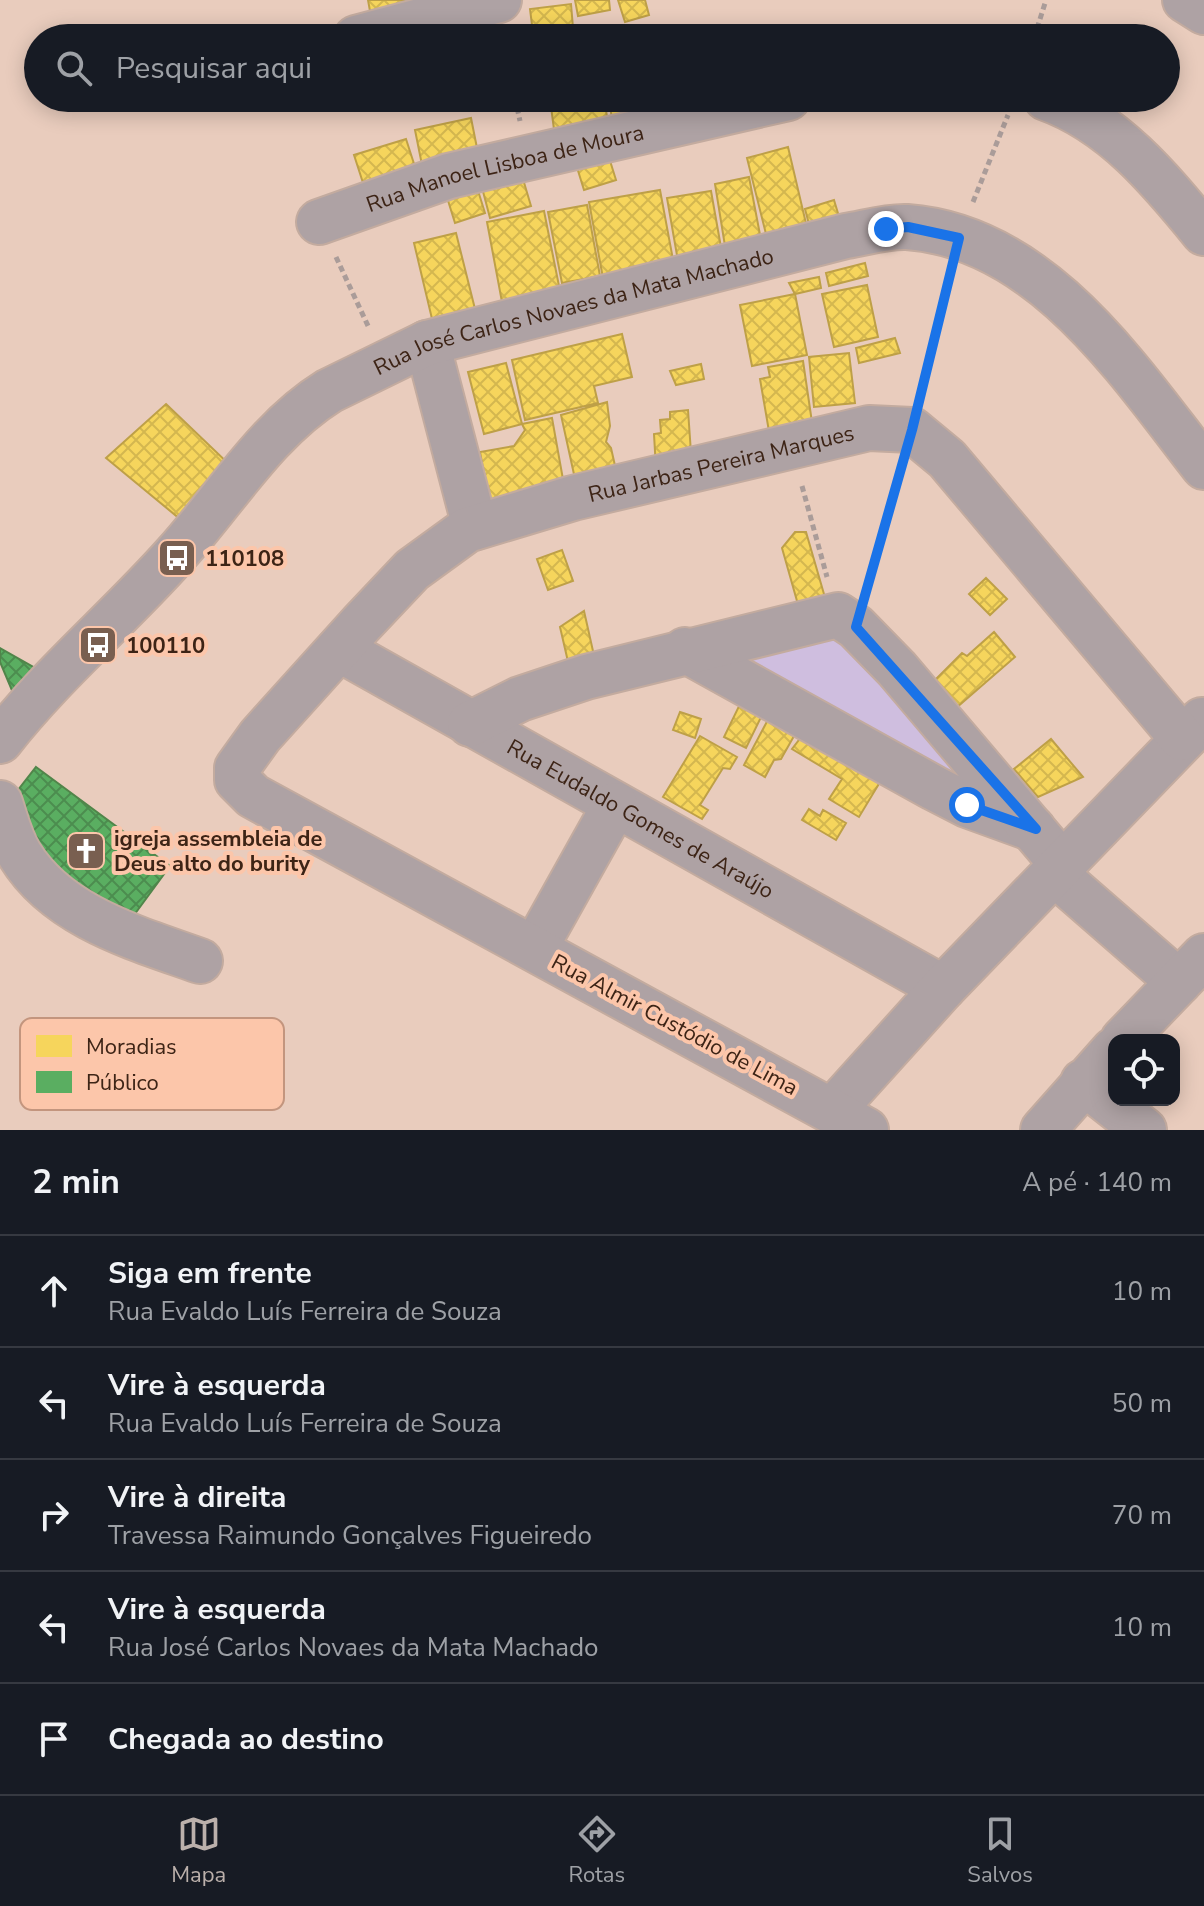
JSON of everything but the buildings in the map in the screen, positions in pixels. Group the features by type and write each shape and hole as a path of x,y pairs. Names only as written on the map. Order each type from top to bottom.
{"street":[{"path":"409,24 499,0"},
{"path":"1185,0 1204,12"},
{"name":"Rua Manoel Lisboa de Moura","path":"319,222 449,176 727,112"},
{"path":"1070,112 1082,114 1126,146 1204,233"},
{"name":"Rua José Carlos Novaes da Mata Machado","path":"3,731 177,554 260,453 315,400 385,361 427,343 846,236 908,227 959,238 1012,260 1061,301 1148,395 1204,467"},
{"path":"427,343 475,527"},
{"name":"Rua Jarbas Pereira Marques","path":"237,780 237,768 260,736 412,570 475,527 559,502 869,428 912,430"},
{"path":"912,430 947,459 1193,728"},
{"path":"470,724 543,690 685,650 847,621 1036,829 1059,870 1192,969 1129,1034"},
{"name":"Rua Eudaldo Gomes de Araújo","path":"339,649 943,988"},
{"path":"685,650 934,788 989,814 1036,829"},
{"name":"Rua Almir Custódio de Lima","path":"237,780 253,796 849,1120 943,988 1193,728"},
{"path":"0,803 21,857 64,901 90,918 130,936 200,961"},
{"path":"535,948 615,805"},
{"path":"1043,1130 1108,1056"},
{"path":"1083,1082 1144,1130"}],"path":[{"path":"1038,24 1046,0"},
{"path":"847,621 912,430 959,238 1023,112"},
{"path":"319,222 385,361"},
{"path":"790,447 847,621"}],"shaded area":[{"path":"839,612 1073,861 686,655"}],"place":[{"name":"110108","path":"177,558"},
{"name":"100110","path":"98,645"},
{"name":"igreja assembleia de Deus alto do burity","path":"86,851"}],"route":[{"path":"886,229 908,227 959,238 912,430 856,627 926,701 1036,829 967,805"}]}
